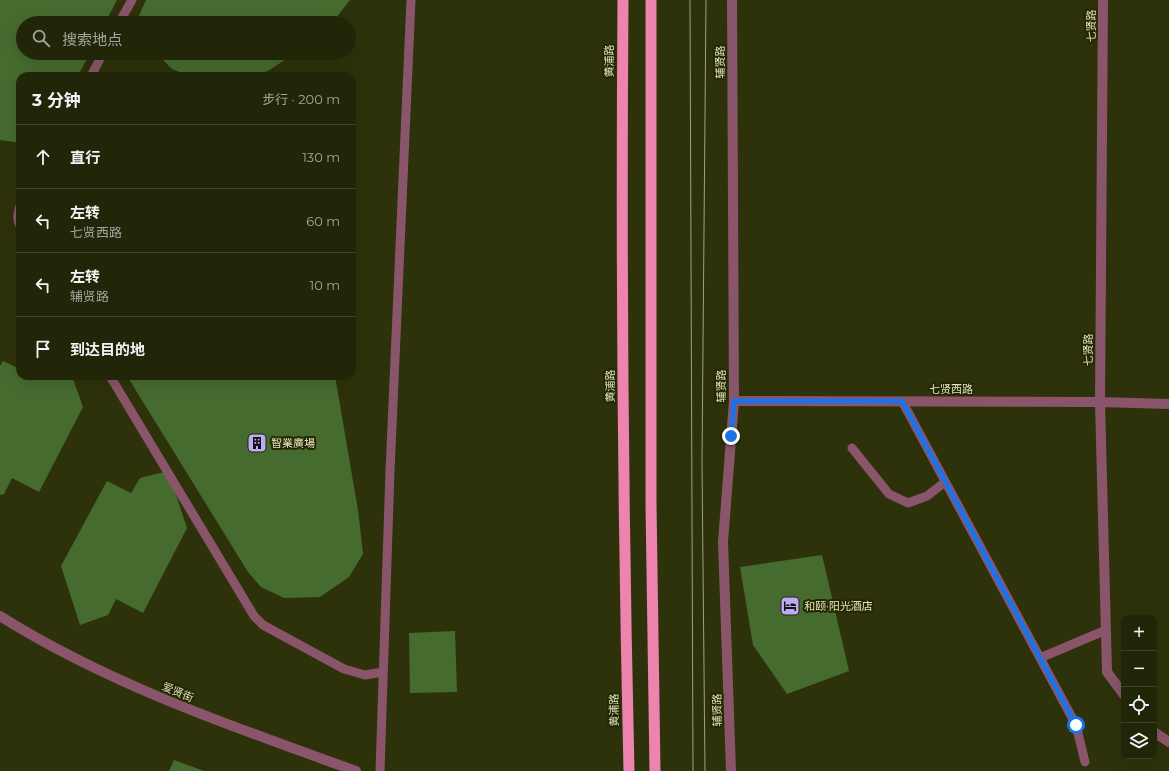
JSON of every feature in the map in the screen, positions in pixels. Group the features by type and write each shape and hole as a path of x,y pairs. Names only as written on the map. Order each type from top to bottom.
{"highway":[{"name":"黄浦路","path":"623,0 621,183 623,505 629,771"},
{"path":"651,0 651,504 655,771"}],"street":[{"name":"辅贤路","path":"731,771 723,542 734,401 732,0"},
{"name":"七贤路","path":"1103,0 1100,402 1107,672 1121,691"},
{"name":"七贤西路","path":"734,401 1100,402 1169,404"},
{"name":"爱贤街","path":"0,616 24,631 122,681 207,717 356,771"},
{"path":"1157,734 1169,742"}],"lane":[{"path":"123,16 132,0"},
{"path":"380,771 411,0"},
{"path":"92,72 99,60"},
{"path":"112,380 254,616 264,624 344,669 365,675 383,672"},
{"path":"902,401 1076,725 1085,762"},
{"path":"852,448 889,494 908,503 927,496 945,482"},
{"path":"1040,658 1106,630"}],"building":[{"path":"0,0 117,0 109,16 16,16 16,60 86,60 80,72 16,72 16,142 0,140"},
{"path":"146,0 350,0 337,16 139,16"},
{"path":"163,60 284,60 264,72 180,72 172,69"},
{"path":"3,361 16,367 16,380 73,380 83,407 39,492 12,478 4,494 0,495 0,366"},
{"name":"智業廣場","path":"129,380 336,380 358,510 363,554 349,577 320,597 284,598 261,587 248,572"},
{"path":"168,471 187,528 143,613 116,599 108,615 80,625 61,566 107,481 131,493 140,478"},
{"name":"和颐·阳光酒店","path":"822,555 849,671 787,694 753,645 740,567"},
{"path":"455,631 457,692 410,693 409,633"},
{"path":"174,760 204,771 169,771"}],"tram line":[{"path":"690,0 693,771"},
{"path":"705,771 702,462 706,0"}],"place":[{"name":"智業廣場","path":"257,443"},
{"name":"和颐·阳光酒店","path":"790,606"}],"route":[{"path":"731,436 734,401 902,401 1076,725"}]}
